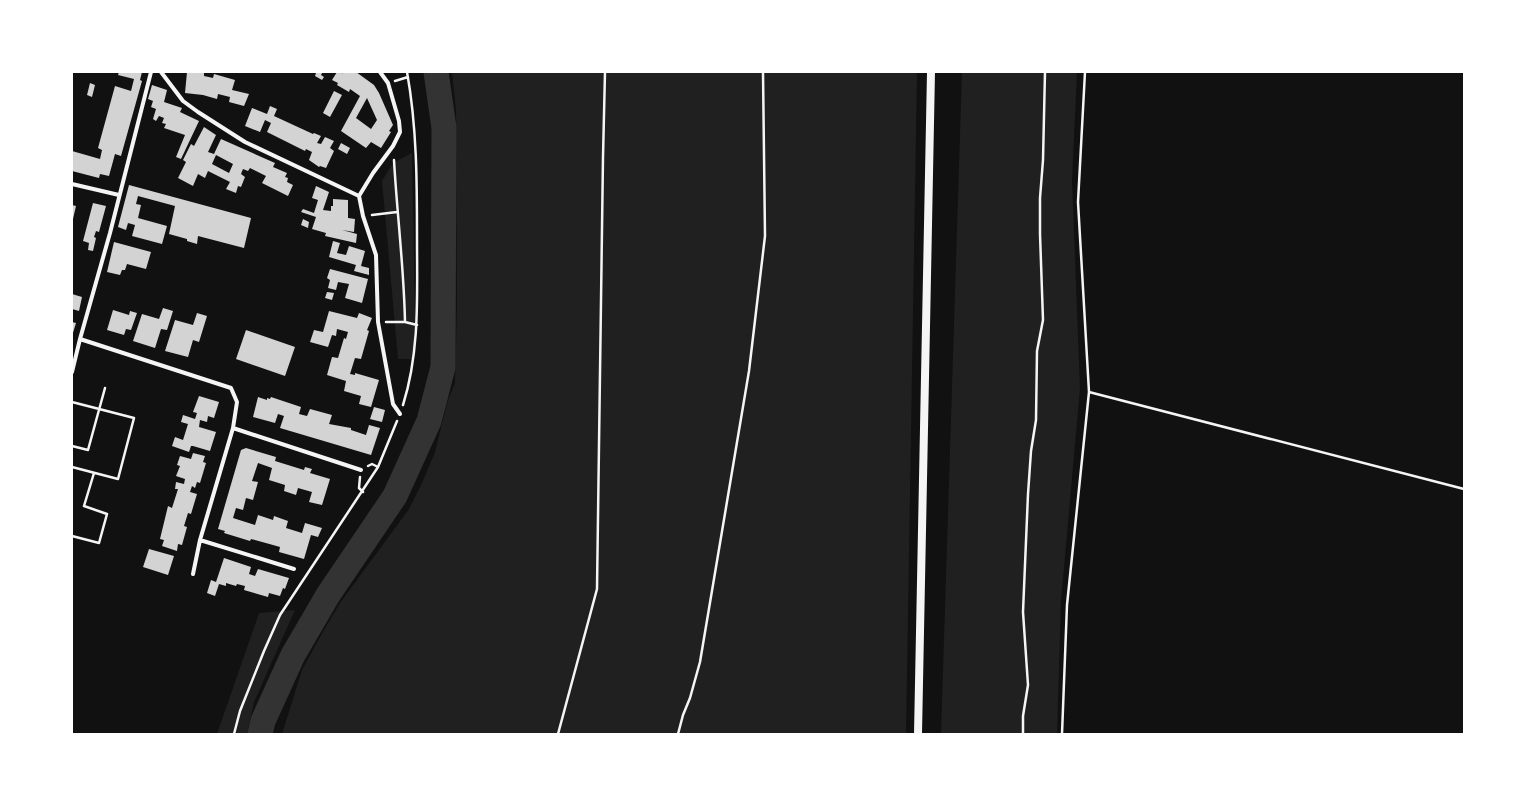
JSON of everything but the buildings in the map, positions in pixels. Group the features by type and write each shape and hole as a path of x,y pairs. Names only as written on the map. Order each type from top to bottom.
{"main road":[{"path":"918,734 931,72"}],"street":[{"path":"72,372 110,233 151,72"},
{"path":"161,72 183,101 245,142 359,196"},
{"path":"380,72 388,83 399,121 400,132 393,146 373,172 359,196 363,216 376,255 378,322 393,404 400,414"},
{"path":"72,184 119,194"},
{"path":"80,340 231,388 237,402 233,428 200,540 193,574"},
{"path":"233,428 361,470"},
{"path":"200,540 294,569"}],"path":[{"path":"234,734 240,711 280,615 363,492 378,467 400,414 407,390 413,362 417,325 416,161 407,72"},
{"path":"558,734 597,589 605,72"},
{"path":"678,734 700,662 749,371 766,236 763,72"},
{"path":"1023,734 1023,716 1028,685 1023,612 1030,451 1036,420 1037,351 1043,320 1040,198 1043,160 1045,72"},
{"path":"1062,734 1067,605 1089,392 1078,202 1085,72"},
{"path":"388,83 408,77"},
{"path":"393,146 397,212 404,278 405,322"},
{"path":"363,216 397,212"},
{"path":"378,322 405,322 417,325"},
{"path":"72,446 88,450 105,388"},
{"path":"1089,392 1464,490"},
{"path":"72,402 134,418 118,479 72,467"},
{"path":"361,470 359,488 363,492"},
{"path":"72,536 99,543 107,514 84,506 94,472"}],"shaded area":[{"path":"452,72 917,72 906,734 282,734 302,670 324,630 340,603 409,509 422,483 435,452 448,400 455,383 457,306 456,110"},
{"path":"962,72 1077,72 1072,181 1080,388 1061,601 1057,734 941,734"},
{"path":"412,153 415,318 413,359 398,359 382,181 393,163"},
{"path":"295,610 254,702 247,734 217,734 259,613"}],"waterway":[{"path":"260,734 263,721 293,655 328,595 395,496 429,421 443,367 444,128 436,72"}]}
